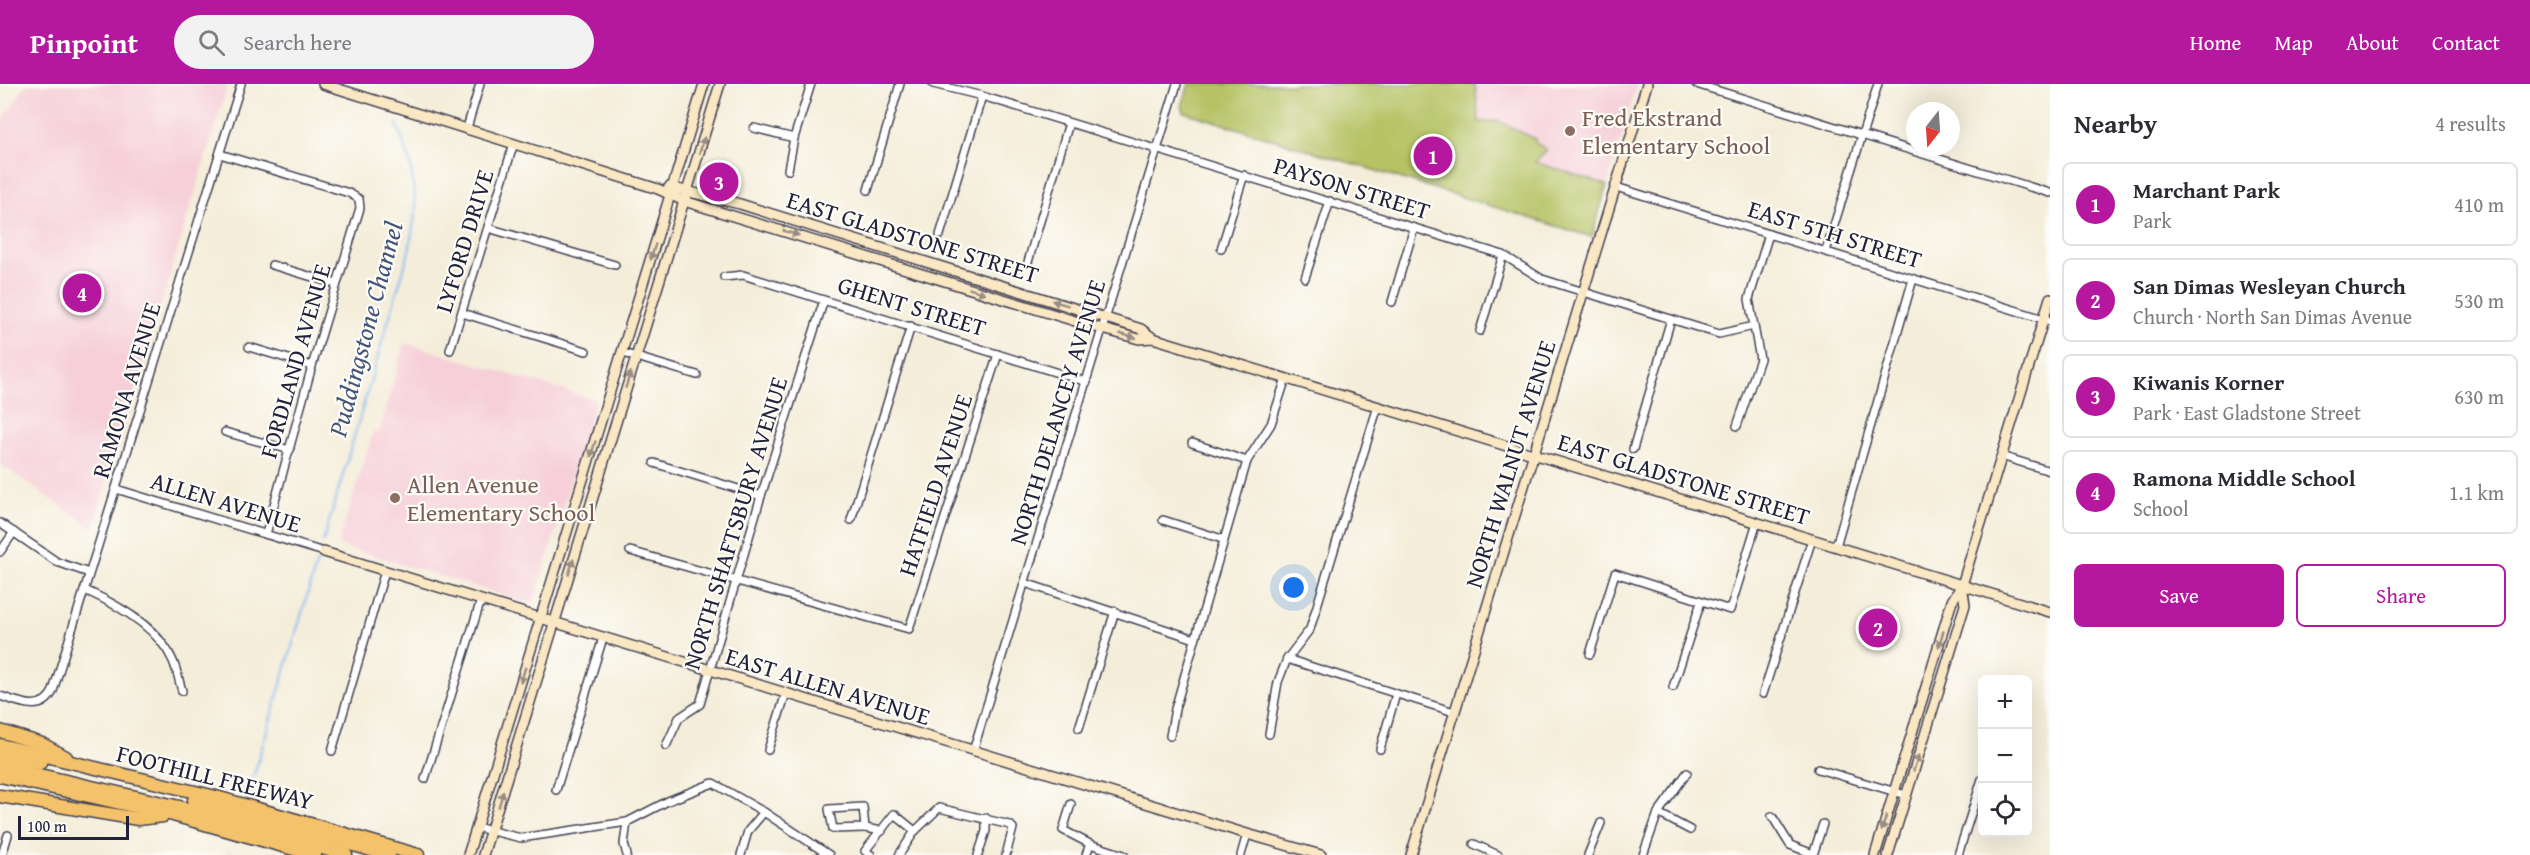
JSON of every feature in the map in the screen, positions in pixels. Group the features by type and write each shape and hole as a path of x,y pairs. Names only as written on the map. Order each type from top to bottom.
{"highway":[{"path":"0,732 42,744 80,765"},
{"name":"FOOTHILL FREEWAY","path":"0,745 418,855"},
{"path":"0,755 271,817"},
{"path":"0,766 193,810 279,840 344,854"},
{"name":"FOOTHILL FREEWAY","path":"0,776 279,840 315,855"},
{"path":"0,796 138,819 173,815"},
{"path":"331,833 389,855"}],"main road":[{"name":"EAST GLADSTONE STREET","path":"323,84 658,189 684,201 1103,329 1139,339 1153,338 1286,378 2050,612"},
{"path":"468,855 704,84"},
{"path":"483,855 720,84"},
{"name":"NORTH WALNUT AVENUE","path":"1411,855 1647,84"},
{"name":"EAST GLADSTONE STREET","path":"658,189 673,186 688,190 1141,328 1153,338"},
{"path":"1875,855 1952,601 1962,585 2001,456 2047,320 2050,298"},
{"name":"EAST ALLEN AVENUE","path":"324,552 1321,855"},
{"path":"1888,855 1965,605 1962,585"}],"street":[{"name":"RAMONA AVENUE","path":"0,696 35,706 44,703 53,691 241,84"},
{"path":"467,128 480,84"},
{"path":"788,170 794,138 811,84"},
{"path":"868,190 900,84"},
{"name":"PAYSON STREET","path":"933,84 982,96 1503,255 1542,279 1719,334 1754,326"},
{"name":"NORTH DELANCEY AVENUE","path":"973,751 1177,84"},
{"path":"1696,84 2050,193"},
{"path":"1826,251 1878,84"},
{"path":"940,235 982,96"},
{"path":"1028,262 1069,123"},
{"path":"754,128 794,138"},
{"name":"LYFORD DRIVE","path":"450,350 514,143"},
{"name":"FORDLAND AVENUE","path":"220,154 349,193 359,199 360,208 312,366 266,534"},
{"path":"1221,249 1244,176"},
{"name":"EAST 5TH STREET","path":"1616,187 2047,320"},
{"path":"1305,278 1330,201"},
{"path":"488,228 615,265"},
{"path":"1392,302 1414,228"},
{"path":"1737,426 1760,359 1749,299 1769,234"},
{"path":"1480,331 1503,255"},
{"path":"272,265 336,284"},
{"name":"GHENT STREET","path":"724,277 743,275 1087,382"},
{"path":"1836,546 1913,279"},
{"name":"NORTH SHAFTSBURY AVENUE","path":"666,746 679,718 700,704 761,496 824,300"},
{"path":"462,313 586,351"},
{"path":"1633,448 1671,319"},
{"path":"851,520 911,326"},
{"path":"249,347 312,366"},
{"path":"623,353 697,375"},
{"name":"HATFIELD AVENUE","path":"737,579 909,628 998,354"},
{"path":"1170,736 1175,709 1222,539 1246,462 1271,424 1286,378"},
{"path":"1269,734 1278,682 1287,659 1310,629 1378,406"},
{"path":"225,432 290,450"},
{"path":"1192,443 1246,462"},
{"path":"2001,456 2050,471"},
{"path":"654,463 761,496"},
{"name":"ALLEN AVENUE","path":"116,489 324,552"},
{"path":"1163,520 1222,539"},
{"path":"1590,654 1615,573 1730,610 1757,522"},
{"path":"0,523 57,562 90,573"},
{"path":"0,552 14,532"},
{"path":"1764,694 1812,539"},
{"path":"630,551 737,579"},
{"path":"332,751 385,571"},
{"path":"1025,583 1195,639"},
{"path":"84,590 115,603 133,615 156,637 172,658 182,691"},
{"path":"425,779 481,600"},
{"path":"1673,687 1701,602"},
{"path":"1079,728 1115,611"},
{"path":"556,790 603,638"},
{"path":"1287,659 1454,712"},
{"path":"768,750 786,693"},
{"path":"1380,748 1396,694"},
{"path":"1818,769 1906,795"},
{"path":"1643,855 1659,813 1687,773"},
{"path":"476,827 521,838 627,822 668,801 713,783 764,812 824,853"},
{"path":"1958,855 1982,783"},
{"path":"1071,804 1063,830 1090,844 1124,855"},
{"path":"865,828 863,807 829,809 833,829 865,828 882,831"},
{"path":"899,855 915,831 939,808 1010,825 1013,828 1006,855"},
{"path":"741,855 748,831 764,812"},
{"path":"1659,813 1690,830"},
{"path":"871,855 865,850 894,814 915,831"},
{"path":"1772,816 1790,845 1813,855 1823,824"},
{"path":"978,855 986,831 986,818"},
{"path":"627,822 624,844 627,855"},
{"path":"1588,855 1601,823"},
{"path":"1241,855 1247,834"},
{"path":"2,855 8,835"},
{"path":"1086,855 1090,844"},
{"path":"1474,844 1498,855"}],"shaded area":[{"path":"27,84 228,84 93,528 0,464 0,123"},
{"name":"Fred Ekstrand Elementary School","path":"1475,84 1637,84 1607,185 1534,162 1499,121 1479,122"},
{"path":"405,343 596,400 534,602 529,603 338,545 373,432 379,433"}],"green space":[{"path":"1189,84 1475,84 1479,122 1499,121 1535,139 1535,142 1547,150 1535,162 1607,185 1592,237 1184,112 1182,106"},
{"path":"703,168 738,179 733,195 703,185 700,179"}],"waterway":[{"name":"Puddingstone Channel","path":"323,542 409,251 416,208 410,161 397,124"},
{"name":"Puddingstone Channel","path":"251,785 317,562"}],"place":[{"name":"Fred Ekstrand Elementary School","path":"1570,131"},
{"name":"Marchant Park","path":"1433,156"},
{"name":"Kiwanis Korner","path":"719,182"},
{"name":"Ramona Middle School","path":"82,293"},
{"name":"Allen Avenue Elementary School","path":"395,498"},
{"name":"San Dimas Wesleyan Church","path":"1878,628"}]}
